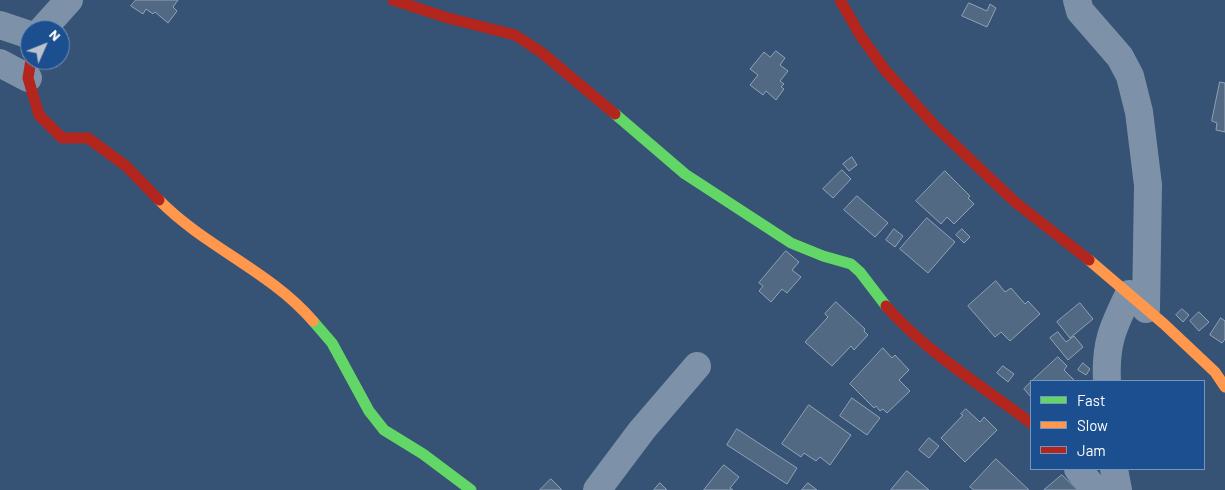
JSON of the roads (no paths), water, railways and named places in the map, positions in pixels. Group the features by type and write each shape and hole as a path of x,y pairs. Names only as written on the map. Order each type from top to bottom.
{"street":[{"path":"51,20 69,0"},
{"path":"393,0 448,18 515,35 541,52 685,174 791,242 823,256 851,264 860,272 887,307 936,354 969,380 1000,398 1030,422"},
{"path":"840,0 860,35 885,70 935,126 1015,202 1068,242 1138,301 1215,372 1225,387"},
{"path":"1077,0 1080,11 1120,57 1130,76 1139,112 1148,185 1138,301 1114,324 1108,345 1107,380"},
{"path":"0,24 20,32"},
{"path":"0,63 20,67"},
{"path":"30,70 39,115 62,138 88,138 126,166 172,212 196,232 282,291 301,307 332,344 369,411 384,430 423,454 471,490"},
{"path":"597,490 642,430 697,366"},
{"path":"1079,470 1094,490"},
{"path":"1114,470 1118,490"}]}
